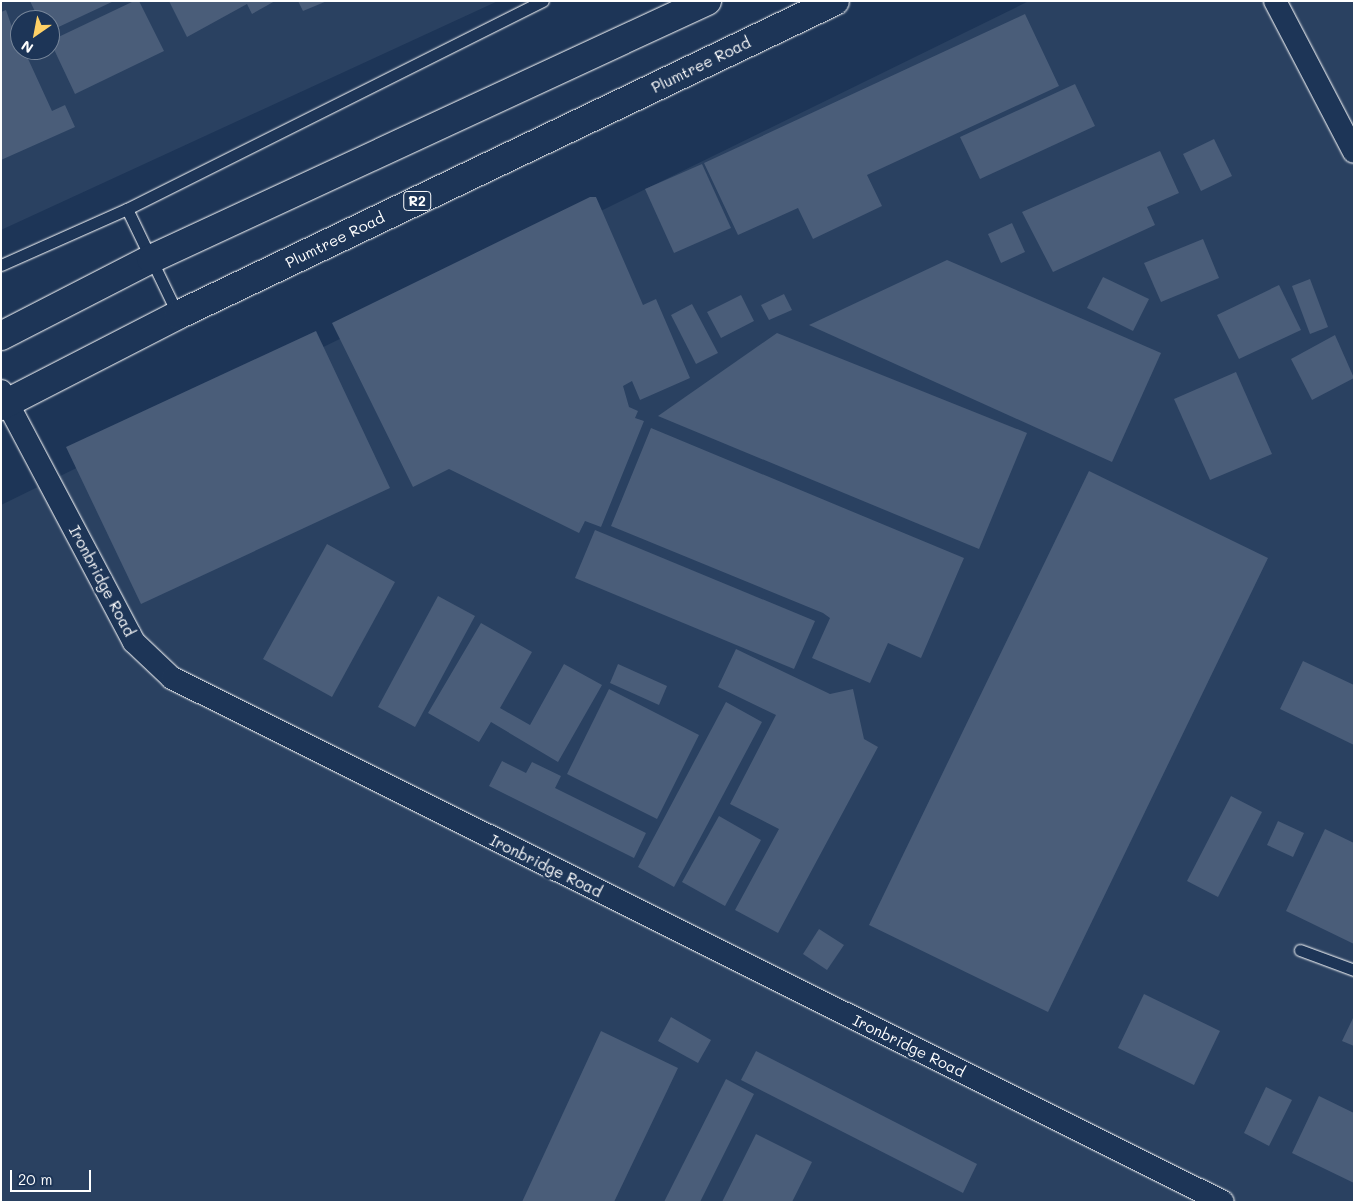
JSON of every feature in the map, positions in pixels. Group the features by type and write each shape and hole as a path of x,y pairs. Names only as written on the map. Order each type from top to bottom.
{"highway":[{"path":"1,336 151,259 707,1"},
{"name":"Plumtree Road","path":"3,400 835,1"}],"street":[{"path":"1275,1 1354,152"},
{"name":"Ironbridge Road","path":"3,400 134,642 172,678 1223,1202"}],"lane":[{"path":"1,265 127,209 543,1"},
{"path":"127,209 178,315"},
{"path":"1300,950 1354,970"}],"shaded area":[{"path":"1,1 498,1 1,230"},
{"path":"1029,1 1354,1 1354,1202 1,1202 1,505"}],"building":[{"path":"30,1 114,1 60,26 60,10 34,10"},
{"path":"134,1 139,1 164,51 75,94 59,60 60,36"},
{"path":"169,1 275,1 252,14 247,4 187,37"},
{"path":"298,1 327,1 303,11"},
{"path":"6,10 10,21 10,60 29,60 52,111 65,105 75,127 1,160 1,12"},
{"path":"1025,14 1059,86 867,175 882,206 813,239 798,208 738,235 704,163"},
{"path":"1075,84 1095,126 980,179 960,137"},
{"path":"1214,139 1232,176 1201,191 1183,154"},
{"path":"1160,151 1179,193 1147,207 1155,225 1053,272 1022,212"},
{"path":"702,164 731,228 674,253 645,189"},
{"path":"590,197 596,197 643,305 656,299 690,378 640,400 632,381 623,386 629,407 638,411 635,418 644,421 601,527 585,521 579,533 449,469 413,487 332,323"},
{"path":"1012,223 1025,252 1001,263 988,234"},
{"path":"1203,239 1219,278 1161,302 1144,263"},
{"path":"947,260 1161,353 1112,462 809,325"},
{"path":"1103,277 1149,299 1133,331 1087,308"},
{"path":"1310,279 1328,327 1310,334 1292,286"},
{"path":"1279,285 1301,330 1239,359 1217,315"},
{"path":"784,294 792,310 769,320 761,305"},
{"path":"741,295 754,321 721,338 707,312"},
{"path":"692,304 718,353 696,364 671,315"},
{"path":"316,331 390,488 141,604 66,447"},
{"path":"777,333 1027,433 979,549 658,416"},
{"path":"1335,335 1354,378 1312,400 1291,359"},
{"path":"1236,372 1272,454 1210,480 1174,399"},
{"path":"651,428 964,558 921,658 888,643 870,683 812,658 830,618 823,613 611,526"},
{"path":"1089,471 1268,558 1048,1012 869,925"},
{"path":"595,530 815,621 794,669 575,578"},
{"path":"327,544 395,582 332,697 263,659"},
{"path":"438,596 475,616 415,727 378,707"},
{"path":"481,623 532,652 500,708 530,725 564,664 602,685 558,762 491,722 479,742 428,713"},
{"path":"736,649 830,694 853,689 864,739 878,747 778,933 735,910 779,829 730,804 776,715 718,687"},
{"path":"1303,661 1354,685 1354,745 1280,709"},
{"path":"618,664 667,686 659,705 610,683"},
{"path":"609,689 699,735 657,819 567,774"},
{"path":"726,702 762,722 674,887 638,867"},
{"path":"502,761 526,773 532,762 561,776 555,788 646,833 634,858 489,786"},
{"path":"1231,796 1262,812 1218,897 1187,881"},
{"path":"719,816 761,840 725,906 682,882"},
{"path":"1278,821 1304,833 1293,857 1267,845"},
{"path":"1325,829 1354,843 1354,944 1286,911"},
{"path":"819,929 844,945 827,970 803,954"},
{"path":"1144,994 1220,1031 1194,1085 1118,1048"},
{"path":"1354,1016 1354,1046 1342,1041"},
{"path":"671,1017 711,1040 698,1063 658,1041"},
{"path":"601,1031 678,1068 614,1202 522,1202"},
{"path":"756,1051 977,1164 963,1193 741,1080"},
{"path":"726,1079 754,1094 700,1202 664,1202"},
{"path":"1266,1087 1292,1100 1269,1146 1244,1133"},
{"path":"1319,1096 1354,1113 1354,1183 1292,1153"},
{"path":"756,1134 812,1162 792,1202 722,1202"}]}
